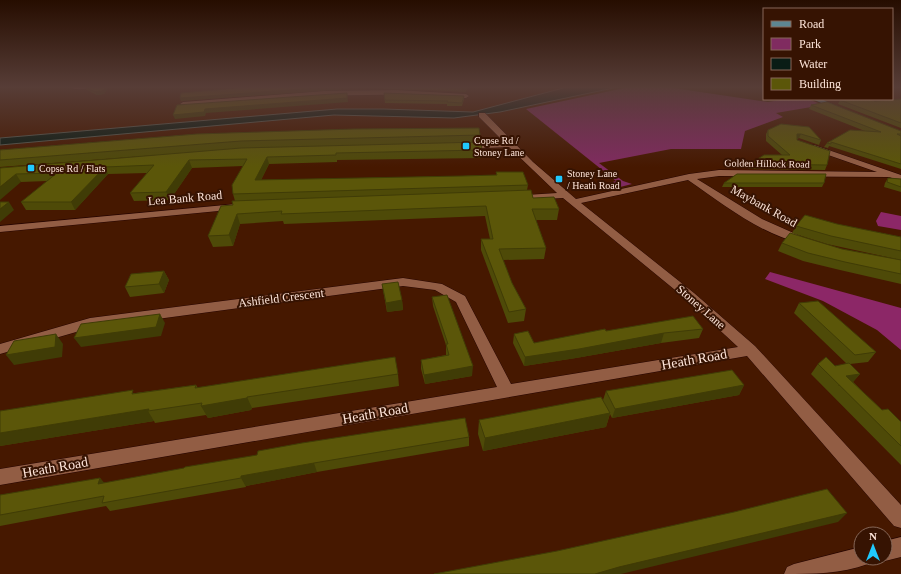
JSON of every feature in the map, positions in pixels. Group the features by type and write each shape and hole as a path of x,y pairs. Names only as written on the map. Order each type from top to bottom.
{"street":[{"name":"Stoney Lane","path":"482,115 511,145 565,195 690,296 750,350 901,519"},
{"path":"459,147 511,145"},
{"name":"Golden Hillock Road","path":"807,145 901,178"},
{"name":"Golden Hillock Road","path":"574,202 689,177 744,172 849,175 889,174"},
{"name":"Maybank Road","path":"689,177 748,215 780,233 814,245"},
{"path":"513,198 565,195"},
{"name":"Lea Bank Road","path":"0,229 172,212 248,207"},
{"name":"Ashfield Crescent","path":"0,349 90,323 403,282 438,287 462,298 507,391"},
{"name":"Heath Road","path":"0,477 750,350"},
{"path":"794,574 853,559"}],"green space":[{"path":"532,114 777,114 783,117 745,131 741,149 671,149 599,163 623,181 632,184 608,190 603,185 616,181"}],"shaded area":[{"path":"881,212 901,216 901,230 878,226 876,221"},
{"path":"770,272 901,308 901,350 877,330 823,301 765,279"}],"water":[{"path":"281,114 486,114 454,118 334,115 0,145 0,138"}],"building":[{"path":"834,114 857,114 901,131 901,134 897,134 901,136 901,164 831,142 831,144 827,143 850,130 881,132"},
{"path":"877,114 901,114 901,123"},
{"path":"781,124 809,127 821,140 797,134 797,140 830,151 827,165 750,164 764,155 790,155 768,136 768,130"},
{"path":"479,128 480,135 241,141 0,160 0,150 197,134 354,129"},
{"path":"481,142 482,150 336,153 336,155 267,157 255,180 497,175 496,172 523,172 528,185 233,194 232,185 247,159 189,160 166,192 130,193 154,165 105,167 71,202 21,202 57,173 16,174 0,187 0,168 241,148"},
{"path":"737,174 826,174 824,183 724,183"},
{"path":"888,178 901,179 901,187 887,182"},
{"path":"531,190 533,198 554,197 559,209 532,209 546,248 499,249 512,283 526,309 509,312 481,239 493,239 486,206 281,214 282,211 237,214 229,235 208,236 221,206 233,205 232,201"},
{"path":"0,202 9,202 0,209"},
{"path":"805,215 837,224 901,237 901,251 831,236 796,226"},
{"path":"790,233 842,249 901,260 901,274 808,253 782,243"},
{"path":"164,271 159,284 125,287 131,274"},
{"path":"398,282 402,300 386,303 382,284"},
{"path":"447,295 473,366 424,375 421,360 449,355 446,344 448,344 432,297"},
{"path":"818,301 876,352 855,355 799,303"},
{"path":"160,314 156,327 74,338 81,324"},
{"path":"693,316 703,329 664,333 579,349 525,357 514,334 528,331 534,343 605,329 606,331"},
{"path":"56,334 55,347 6,355 14,341"},
{"path":"395,357 398,374 247,397 201,406 202,403 148,411 149,409 0,433 0,411 133,390 132,394 196,385 195,388"},
{"path":"826,357 835,366 849,363 860,374 846,376 882,410 888,409 901,422 901,446 818,364"},
{"path":"732,370 744,385 615,409 606,391"},
{"path":"601,397 610,413 485,438 479,420"},
{"path":"465,418 469,437 241,476 241,478 102,503 104,496 0,515 0,495 100,478 98,484 257,455 258,451 302,443"},
{"path":"827,489 847,513 595,574 434,574 557,551 734,512"}],"place":[{"name":"Copse Rd / Stoney Lane","path":"466,146"},
{"name":"Copse Rd / Flats","path":"31,168"},
{"name":"Stoney Lane / Heath Road","path":"559,179"}]}
